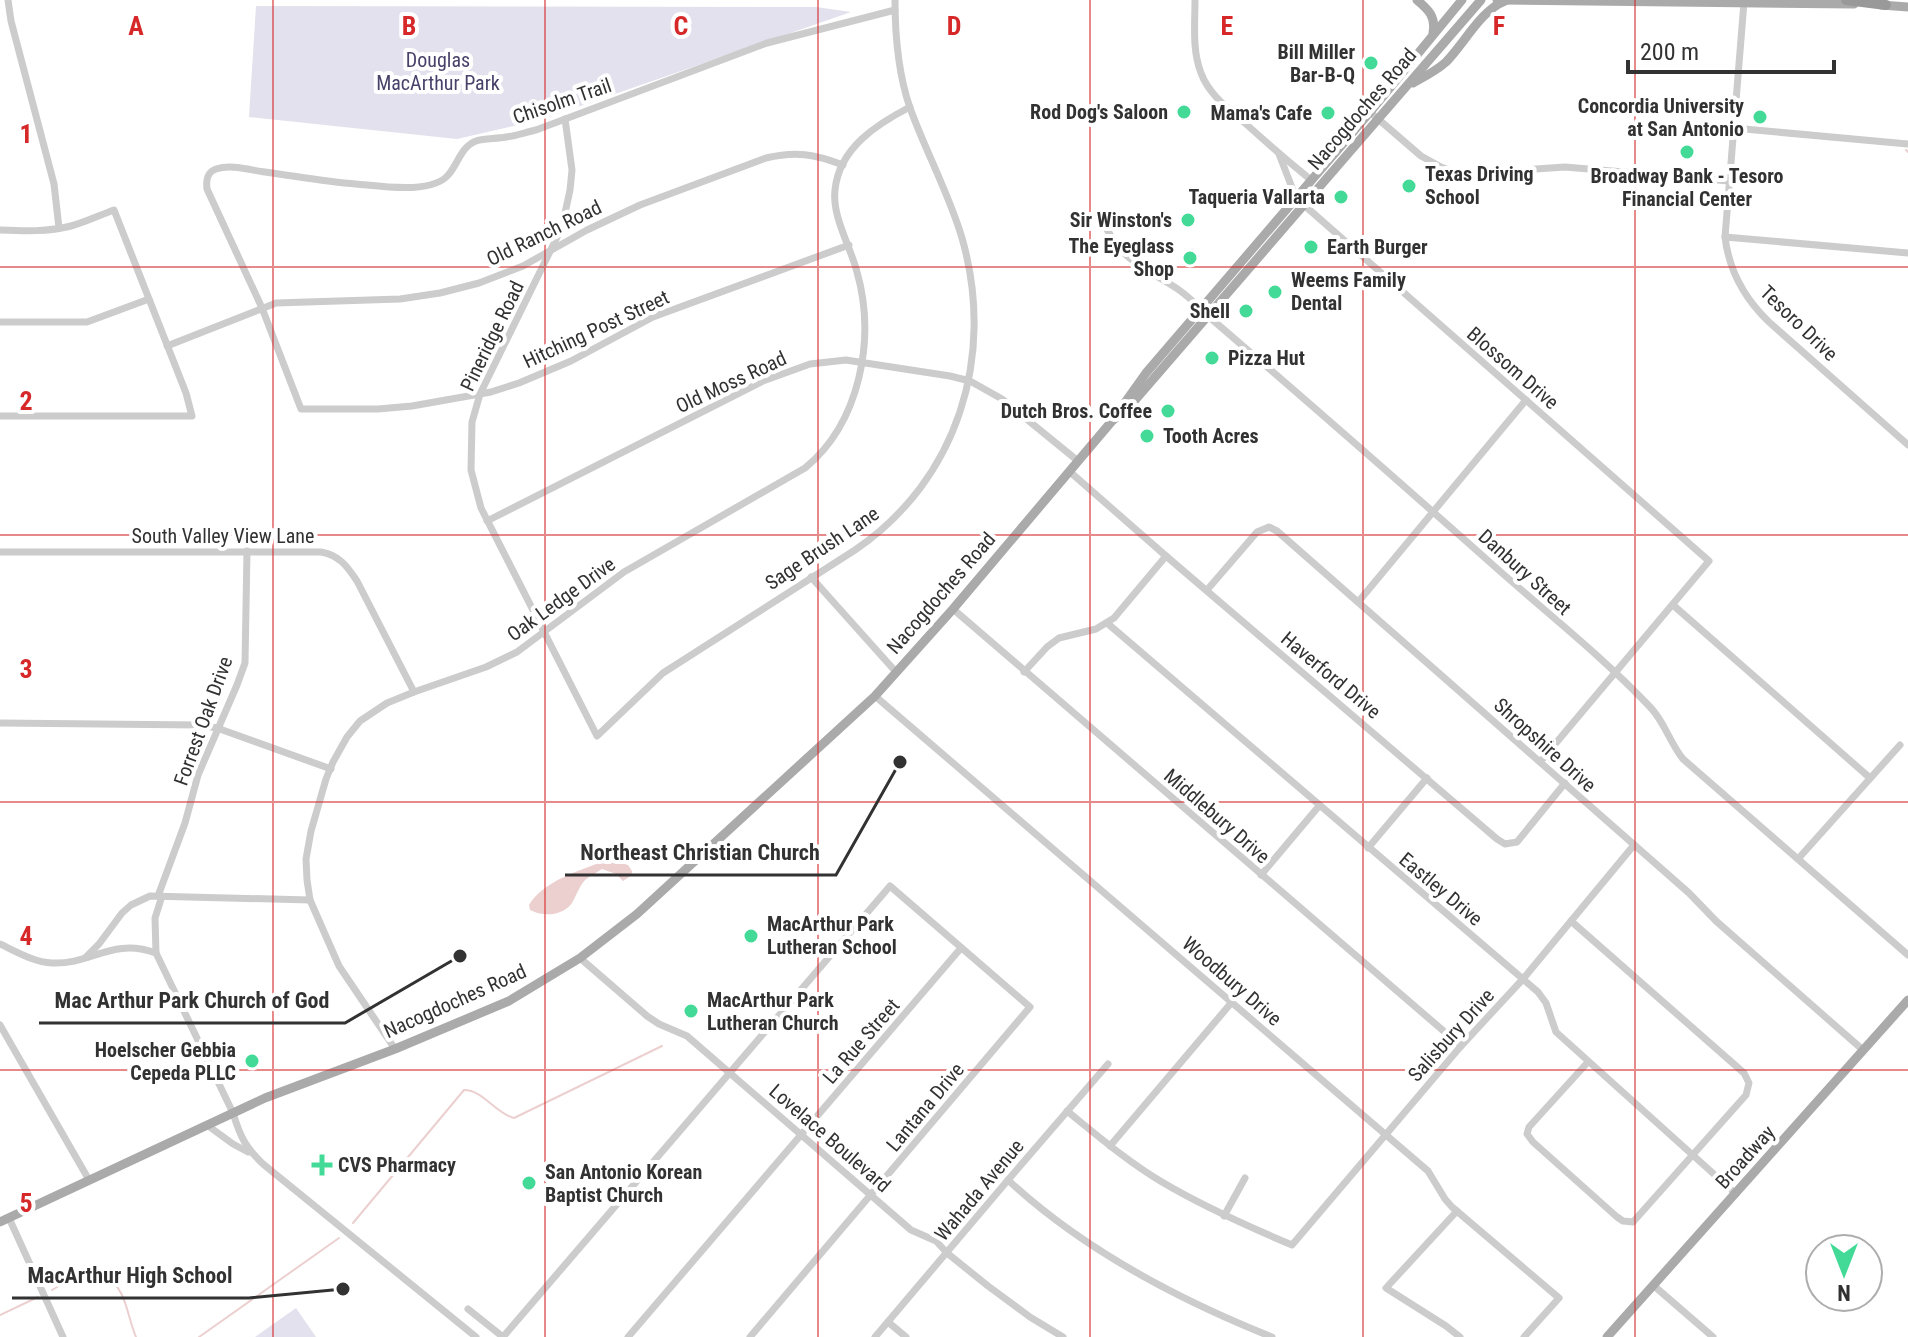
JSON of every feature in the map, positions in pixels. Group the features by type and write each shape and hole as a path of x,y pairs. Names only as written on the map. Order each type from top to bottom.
{"highway":[{"path":"1846,0 1886,5"}],"main road":[{"path":"1417,0 1433,16 1433,36"},
{"name":"Nacogdoches Road","path":"1112,421 1129,407 1208,316 1300,201 1311,180 1462,0"},
{"name":"Nacogdoches Road","path":"4,1220 265,1098 395,1049 509,1001 580,958 637,914 875,696 1112,421 1146,373 1200,309 1378,119 1481,0"},
{"path":"1497,0 1908,7"},
{"path":"1406,87 1446,61 1492,8 1508,1"},
{"name":"Broadway","path":"1607,1337 1908,1000"}],"street":[{"path":"8,0 54,184 59,228"},
{"name":"Sage Brush Lane","path":"597,736 663,673 882,531 927,480 953,432 970,381 974,301 961,235 910,107 900,69 895,0"},
{"path":"1195,0 1195,51 1205,82 1221,102 1311,180"},
{"name":"Tesoro Drive","path":"1744,2 1725,237 1728,257 1737,280 1759,312 1908,445"},
{"name":"Chisolm Trail","path":"262,308 207,189 207,175 213,170 238,168 352,184 431,185 447,177 462,153 475,141 509,137 565,119 767,43 895,10"},
{"path":"843,165 866,134 910,107"},
{"path":"1370,112 1421,156 1460,174 1491,176 1565,167 1729,181"},
{"name":"Pineridge Road","path":"565,119 572,170 562,227 480,394 472,422 470,460 477,499 487,521 597,736"},
{"path":"1733,128 1908,144"},
{"name":"Old Ranch Road","path":"167,346 276,303 389,300 440,293 479,283 523,266 640,205 766,158 809,154 843,165"},
{"path":"1279,154 1300,201"},
{"name":"Oak Ledge Drive","path":"395,1049 339,966 310,900 306,869 308,845 341,746 360,721 377,708 499,662 517,652 624,572 805,468 833,440 845,420 865,341 863,294 834,200 836,181 843,165"},
{"name":"Blossom Drive","path":"1300,201 1709,561 1673,605"},
{"path":"0,230 59,228 114,210 186,393 192,416 0,416"},
{"name":"Danbury Street","path":"1106,228 1126,255 1188,295 1200,309 1615,673 1654,712 1683,759 1908,955"},
{"path":"1725,237 1908,253"},
{"name":"Hitching Post Street","path":"262,308 301,409 412,406 480,394 519,383 571,361 653,317 849,245"},
{"path":"0,322 87,322 149,299"},
{"name":"Old Moss Road","path":"487,521 763,381 786,371 827,361 846,360 970,381 1002,399 1078,461"},
{"path":"1359,601 1526,400"},
{"name":"Haverford Drive","path":"1069,471 1497,839 1505,844 1517,842 1565,783"},
{"name":"Shropshire Drive","path":"1207,590 1257,532 1269,527 1277,531 1863,1050"},
{"name":"South Valley View Lane","path":"0,552 247,551 333,554 357,581 414,692"},
{"name":"Forrest Oak Drive","path":"156,953 157,896 185,823 198,775 245,663 247,551"},
{"path":"1024,672 1059,638 1096,629 1114,618 1166,556"},
{"path":"811,577 896,672"},
{"path":"1540,762 1673,605 1870,778"},
{"name":"Middlebury Drive","path":"953,609 1461,1046"},
{"name":"Eastley Drive","path":"1107,623 1538,992 1546,1003 1556,1032 1736,1194"},
{"name":"Woodbury Drive","path":"875,696 1386,1134 1428,1171 1445,1199 1457,1211 1559,1298 1524,1337"},
{"path":"0,723 199,725 217,728 331,769"},
{"path":"1798,859 1900,745"},
{"path":"1368,848 1427,778"},
{"path":"1261,875 1319,806"},
{"name":"Salisbury Drive","path":"1224,1216 1292,1245 1461,1046 1523,979 1634,845"},
{"path":"468,1309 503,1337 890,886 961,948"},
{"path":"86,957 131,905 157,896 310,900"},
{"path":"1571,921 1744,1073 1749,1085 1746,1095 1633,1222 1617,1217 1527,1134 1529,1127 1588,1062"},
{"path":"0,944 31,959 45,962 68,962 130,947 156,953 233,1113 242,1141 252,1154"},
{"name":"Lantana Drive","path":"750,1337 1030,1007 961,948"},
{"name":"La Rue Street","path":"628,1337 961,948"},
{"name":"Lovelace Boulevard","path":"580,958 647,1016 687,1036 911,1230 936,1241 947,1253 1030,1317 1063,1337"},
{"path":"1110,1146 1232,1002"},
{"path":"0,1025 89,1180"},
{"name":"Wahada Avenue","path":"875,1337 1108,1064"},
{"path":"1067,1111 1161,1181 1224,1216 1245,1178"},
{"path":"207,1125 252,1154 476,1337"},
{"path":"1008,1180 1023,1195 1094,1247 1149,1280 1272,1337"},
{"path":"1457,1211 1386,1288 1460,1337"},
{"path":"4,1220 63,1337"},
{"path":"1653,1285 1713,1337"},
{"path":"888,1322 906,1337"}],"green space":[{"name":"Douglas MacArthur Park","path":"256,6 816,7 851,12 540,120 457,139 249,117"},
{"path":"296,1308 316,1337 255,1337"}],"shaded area":[{"path":"612,860 628,865 632,875 623,881 616,874 602,869 585,880 572,903 563,911 547,914 530,910 529,905 535,897 552,883"}],"waterway":[{"path":"353,1223 464,1090 477,1094 514,1118 662,1046"},
{"path":"199,1337 339,1238"},
{"path":"52,1290 80,1276 99,1274 107,1277 122,1295 136,1337"},
{"path":"0,1315 38,1297"}],"place":[{"name":"Bill Miller Bar-B-Q","path":"1371,63"},
{"name":"Rod Dog's Saloon","path":"1184,112"},
{"name":"Mama's Cafe","path":"1328,113"},
{"name":"Concordia University at San Antonio","path":"1760,117"},
{"name":"Broadway Bank - Tesoro Financial Center","path":"1687,152"},
{"name":"Texas Driving School","path":"1409,186"},
{"name":"Taqueria Vallarta","path":"1341,197"},
{"name":"Sir Winston's","path":"1188,220"},
{"name":"Earth Burger","path":"1311,247"},
{"name":"The Eyeglass Shop","path":"1190,258"},
{"name":"Weems Family Dental","path":"1275,292"},
{"name":"Shell","path":"1246,311"},
{"name":"Pizza Hut","path":"1212,358"},
{"name":"Dutch Bros. Coffee","path":"1168,411"},
{"name":"Tooth Acres","path":"1147,436"},
{"name":"Northeast Christian Church","path":"900,762"},
{"name":"MacArthur Park Lutheran School","path":"751,936"},
{"name":"Mac Arthur Park Church of God","path":"460,956"},
{"name":"MacArthur Park Lutheran Church","path":"691,1011"},
{"name":"Hoelscher Gebbia Cepeda PLLC","path":"252,1061"},
{"name":"CVS Pharmacy","path":"322,1165"},
{"name":"San Antonio Korean Baptist Church","path":"529,1183"},
{"name":"MacArthur High School","path":"343,1289"}]}
